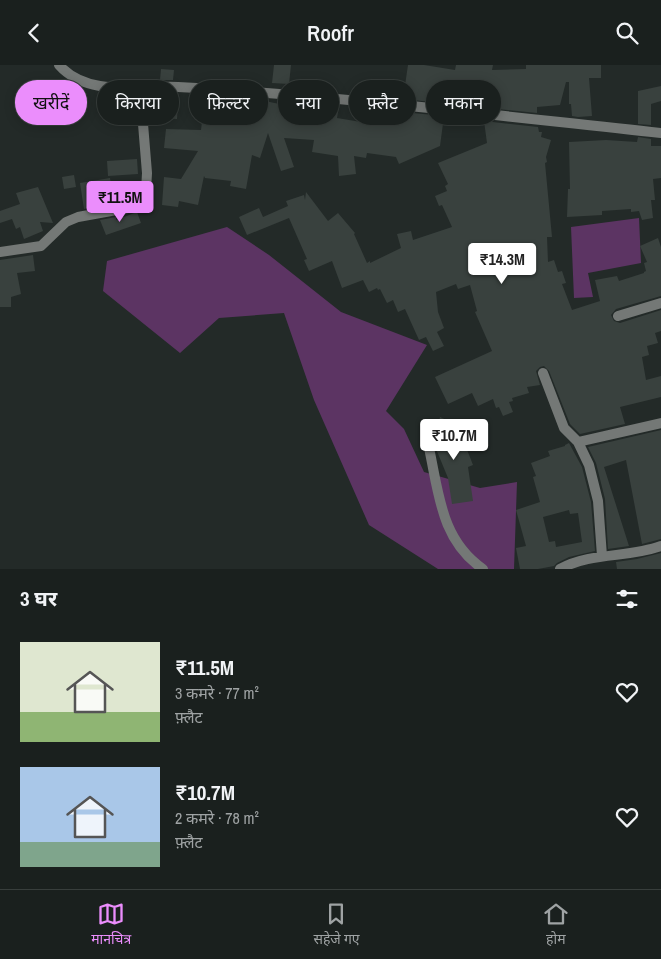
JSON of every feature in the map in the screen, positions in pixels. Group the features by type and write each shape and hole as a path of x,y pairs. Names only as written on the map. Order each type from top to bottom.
{"street":[{"path":"59,65 80,80 97,85"},
{"path":"179,86 268,92 661,133"},
{"path":"0,252 40,246 66,222 78,217 133,207 143,200 146,191 147,173 143,125"},
{"path":"618,316 661,303"},
{"path":"543,373 564,428 578,442 590,465 598,501 602,556"},
{"path":"578,442 661,423"},
{"path":"429,448 444,515 451,533 460,549 483,569"},
{"path":"560,569 574,563 602,556 649,549 661,545"}],"shaded area":[{"path":"639,218 641,263 588,273 593,297 574,298 571,227"},
{"path":"227,227 269,255 341,312 427,345 386,411 404,429 424,472 480,488 517,482 514,569 438,569 369,525 314,400 284,313 219,318 180,353 103,291 107,261"}],"building":[{"path":"274,65 291,65 289,80 278,80 278,83 272,83"},
{"path":"408,65 424,65 455,70 456,65 493,65 492,70 526,69 526,65 601,65 601,78 589,78 592,116 572,116 571,104 569,104 569,82 566,82 560,105 537,107 537,113 501,109 501,80 426,80 426,101 416,100 416,80 406,80"},
{"path":"161,69 174,70 173,80 160,80"},
{"path":"661,86 661,101 651,104 651,125 638,124 638,91"},
{"path":"268,102 278,104 278,125 339,125 339,118 349,120 349,125 416,125 416,113 426,114 426,125 443,125 440,146 399,164 396,157 367,153 366,158 354,156 356,174 339,176 338,156 312,152 314,140 284,138 294,167 281,171 268,133 260,158 252,155 246,189 230,186 231,181 205,178 204,176 198,205 179,201 178,207 162,205 164,177 181,179 198,151 164,148 166,129 201,130 202,125 268,125"},
{"path":"501,123 538,127 539,132 542,132 541,137 551,140 546,157 547,162 545,163 552,237 547,237 548,262 554,260 558,272 562,271 566,283 562,284 572,310 600,301 595,280 617,276 619,281 644,273 646,271 644,263 647,262 640,246 658,238 661,247 661,296 616,309 611,315 614,321 620,323 661,310 661,331 655,333 658,343 647,346 649,355 642,357 646,380 661,376 661,397 620,407 625,424 580,434 570,424 549,371 544,366 536,371 540,385 527,387 529,393 512,398 513,401 509,402 513,412 503,416 499,407 496,408 493,399 478,406 472,393 448,404 435,377 492,351 475,312 477,311 470,285 458,289 456,284 436,292 438,312 444,328 437,332 444,346 433,351 426,337 419,340 405,309 398,312 393,300 387,303 380,289 378,290 377,288 369,292 363,280 342,288 332,261 309,271 304,260 307,259 289,218 247,235 239,217 259,208 263,217 288,206 286,201 304,195 305,200 306,192 328,221 338,213 355,233 367,263 370,261 370,263 401,248 397,234 411,231 413,240 452,227 442,205 439,206 435,196 447,191 445,186 448,184 438,163 487,143 485,125 501,125"},
{"path":"638,137 651,139 651,146 661,146 661,178 653,179 655,200 651,200 653,218 642,220 639,211 631,212 631,209 602,211 602,215 567,217 568,189 570,189 569,142 606,140 637,142"},
{"path":"137,159 138,174 108,176 107,161"},
{"path":"74,175 76,187 64,189 62,177"},
{"path":"110,178 114,203 84,209 80,183"},
{"path":"38,187 53,223 40,222 43,231 24,239 20,227 16,229 12,219 0,223 0,211 20,204 16,193"},
{"path":"137,212 141,223 106,235 100,220 116,217 116,220"},
{"path":"33,255 35,271 17,273 21,294 11,297 11,307 0,307 0,260"},
{"path":"440,417 455,424 459,429 473,465 468,467 473,501 452,504 448,478 434,444"},
{"path":"661,430 661,539 642,544 626,460 604,467 629,546 608,549 605,499 596,463 588,447"},
{"path":"569,443 582,467 591,502 595,551 569,557 554,566 538,569 520,569 516,548 526,546 516,510 540,502 533,477 536,476 531,463 550,456 548,451","holes":["569,510 570,514 578,513 582,542 556,547 555,541 549,542 543,517"]},
{"path":"661,553 661,569 617,569 616,562"}]}
